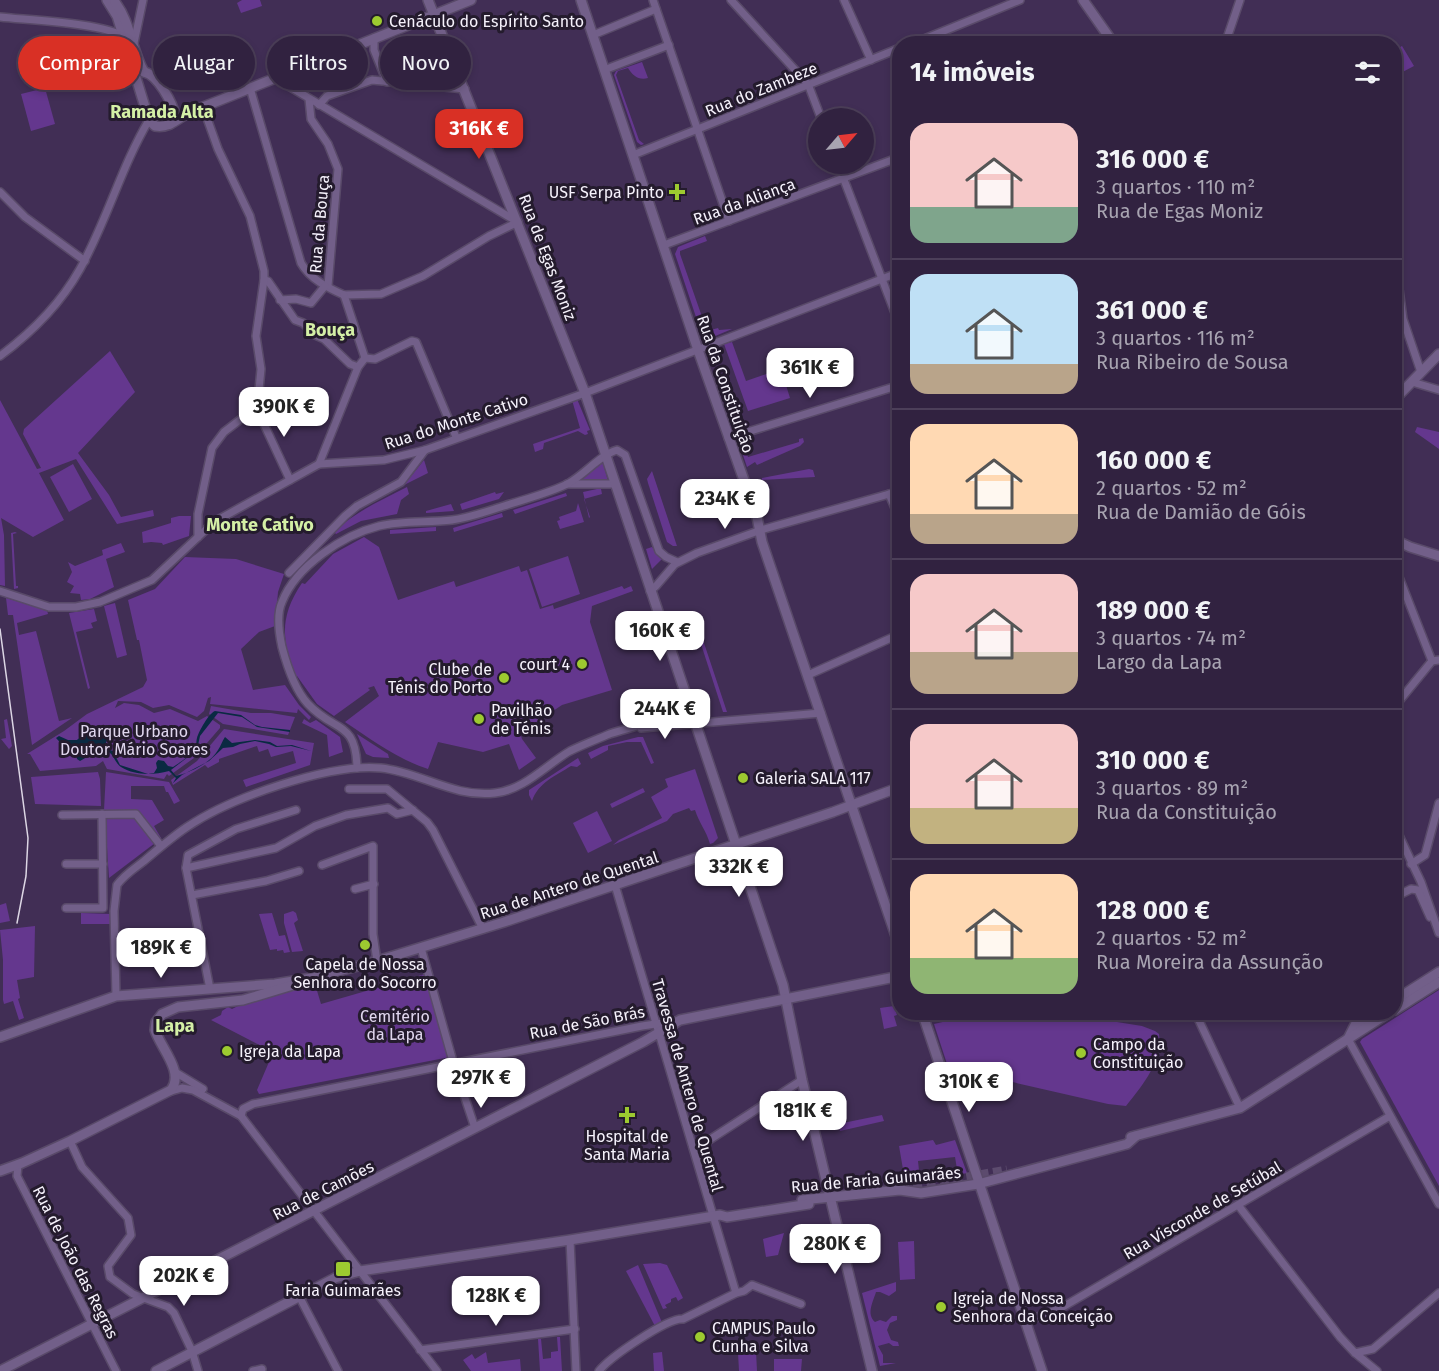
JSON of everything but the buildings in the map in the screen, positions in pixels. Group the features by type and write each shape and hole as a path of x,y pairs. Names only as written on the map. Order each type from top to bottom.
{"main road":[{"path":"107,0 127,36"},
{"path":"114,0 124,15 128,36"},
{"name":"Rua de Egas Moniz","path":"428,0 443,36"},
{"path":"368,41 471,0"},
{"path":"1083,0 1108,36"},
{"name":"Rua da Constituição","path":"583,1 604,70 892,924"},
{"path":"141,66 144,72"},
{"path":"141,74 144,72 154,75 173,106 175,116 170,124"},
{"path":"139,90 149,120 158,127 170,124 185,114 245,90"},
{"name":"Rua de Egas Moniz","path":"465,90 585,393 786,998 802,1080 872,1371"},
{"path":"173,106 185,114"},
{"path":"1402,392 1439,354"},
{"path":"1402,544 1439,556"},
{"path":"1402,549 1410,548"},
{"name":"Rua de Antero de Quental","path":"175,1072 154,1026 162,1014 178,1007 256,997 312,978 421,948 852,806 892,790"},
{"path":"1402,995 1439,972"},
{"name":"Rua de Antero de Quental","path":"0,1037 116,996 275,984 312,978"},
{"name":"Rua de São Brás","path":"658,1029 680,1020 892,978"},
{"path":"1402,1005 1438,982"},
{"path":"253,985 259,991 256,997"},
{"path":"188,991 192,1001 190,1005"},
{"path":"925,1020 1042,1371"},
{"name":"Rua de Faria Guimarães","path":"1348,1039 1355,1025 1363,1020"},
{"name":"Rua de Faria Guimarães","path":"1007,1170 1240,1108 1378,1020"},
{"name":"Rua de Camões","path":"0,1371 475,1128 658,1029"},
{"path":"0,1171 70,1141 164,1094 174,1086 175,1072"},
{"name":"Rua de Faria Guimarães","path":"156,1371 335,1278 360,1270 570,1240 716,1215 727,1210 900,1190 921,1193 978,1184 1127,1144 1136,1136"},
{"name":"Rua de Faria Guimarães","path":"716,1215 728,1217 809,1204"}],"street":[{"path":"131,36 143,0"},
{"path":"653,0 729,221"},
{"path":"731,0 808,84 817,108"},
{"path":"844,0 871,60"},
{"path":"932,36 1020,0"},
{"path":"1228,36 1240,0"},
{"path":"593,35 656,9"},
{"path":"0,17 102,28 122,36"},
{"path":"375,38 374,50 380,65"},
{"path":"604,70 669,45"},
{"name":"Rua do Zambeze","path":"633,154 892,51"},
{"path":"319,105 327,96 372,80 380,81"},
{"path":"251,90 301,263 308,272 326,286 344,295 381,294 423,276 489,236 518,222"},
{"path":"294,90 518,222"},
{"name":"Rua da Bouça","path":"309,99 310,119 328,144 338,169 326,286"},
{"path":"203,107 222,157 250,216 264,272 256,336 261,369 256,407 290,480"},
{"path":"0,356 36,325 71,285 85,261 149,120"},
{"name":"Rua da Aliança","path":"664,245 892,160"},
{"path":"842,174 892,305"},
{"path":"0,192 25,217 85,261"},
{"name":"Rua do Monte Cativo","path":"0,591 49,607 90,605 152,580 188,549 214,522 319,464 384,460 425,450 456,437 585,393 892,275"},
{"path":"264,280 268,281 295,321 303,323 350,364 358,367"},
{"path":"280,300 296,299 310,303 326,286"},
{"path":"344,295 365,358"},
{"path":"1402,312 1420,372"},
{"path":"365,358 375,359 412,341 416,342 456,437"},
{"path":"319,464 358,367 365,358"},
{"path":"1412,382 1439,390"},
{"path":"728,438 892,387"},
{"path":"198,537 198,514 212,448 220,436 256,407"},
{"path":"289,573 323,536 357,506 401,482 425,450"},
{"path":"567,484 616,450 623,452 654,541 662,555 677,562"},
{"path":"357,768 356,747 352,738 308,705 294,680 282,647 279,625 281,603 298,576 332,547 357,533 379,526 396,522 455,520 567,484 615,484"},
{"path":"650,591 677,562 697,553 760,530 892,493"},
{"path":"889,494 892,501"},
{"path":"323,536 332,547"},
{"path":"1402,583 1436,661 1402,698"},
{"path":"808,675 892,638"},
{"path":"116,996 115,889 120,881 188,826 232,803 321,773 357,768 393,770 455,790 499,793 516,787 579,747 611,733 650,723 678,709 683,704 685,693"},
{"path":"633,728 821,713"},
{"path":"349,789 387,789 433,830 483,929"},
{"path":"1411,864 1422,858 1426,851 1439,803"},
{"path":"186,868 276,848 315,826 346,816 388,808 397,814 412,810"},
{"path":"210,989 186,868 188,855 236,829 296,810"},
{"path":"66,908 103,908 102,814"},
{"path":"62,815 136,814 161,846"},
{"path":"1402,843 1421,882 1439,933"},
{"path":"322,865 373,846 373,934 377,961"},
{"path":"66,864 103,864"},
{"path":"192,895 266,881 298,871"},
{"path":"355,889 374,884"},
{"name":"Travessa de Antero de Quental","path":"615,885 693,1147 716,1215 736,1293"},
{"path":"1402,894 1411,889 1418,890 1435,923"},
{"path":"421,948 454,1065 475,1128"},
{"path":"1199,1020 1240,1108"},
{"name":"Rua de São Brás","path":"175,1072 228,1103 253,1104 658,1029"},
{"path":"1348,1039 1439,1204"},
{"path":"693,1147 703,1144 802,1080"},
{"path":"164,1094 190,1089 242,1116 437,1371"},
{"path":"242,1116 243,1109 253,1104"},
{"name":"Rua Visconde de Setúbal","path":"1025,1322 1061,1308 1390,1116"},
{"path":"70,1141 82,1167 128,1218 131,1235 108,1266 110,1277 116,1283 142,1297 168,1307 174,1313 198,1371"},
{"name":"Rua de João das Regras","path":"18,1165 17,1176 116,1371"},
{"path":"1238,1205 1317,1309 1354,1353 1377,1371"},
{"path":"570,1240 576,1371"},
{"path":"599,1371 614,1357 653,1331 744,1291 752,1285 801,1304"},
{"path":"1354,1353 1373,1349 1439,1293"},
{"path":"299,1296 338,1371"},
{"path":"420,1350 575,1329"},
{"path":"253,1371 262,1369"}],"green space":[{"path":"242,0 260,0 262,6 241,13 237,3"},
{"path":"1402,46 1414,66 1402,72"},
{"path":"642,62 648,78 636,77 628,68 618,71 616,75 639,140 644,144 641,145 637,142 614,75 616,71"},
{"path":"46,90 55,124 31,131 21,94"},
{"path":"705,236 707,241 680,251 680,254 707,331 718,328 719,330 732,329 708,339 702,335 675,254 678,247"},
{"path":"732,342 746,381 781,369 790,398 748,411 724,344"},
{"path":"110,351 135,392 78,453 109,495 121,517 153,510 154,516 117,524 76,459 39,473 64,520 33,537 1,518 4,535 5,586 0,585 0,400 37,469 41,468 23,434 24,429"},
{"path":"577,399 590,430 587,431 588,434 585,435 578,431 544,443 543,449 535,452 533,444 580,428 572,400"},
{"path":"1417,427 1439,432 1439,449 1415,432"},
{"path":"742,438 748,457 799,442 799,439 803,438 804,442 800,446 757,465 755,462 747,467 738,440"},
{"path":"424,460 428,473 404,485"},
{"path":"603,463 608,481 575,482"},
{"path":"73,464 92,499 69,512 50,477"},
{"path":"813,470 815,477 762,480 762,478"},
{"path":"652,471 677,546 667,542 647,479"},
{"path":"407,487 409,494 401,500 397,514 361,521 336,534 334,532 360,512"},
{"path":"601,489 602,494 585,499 583,492"},
{"path":"495,492 496,494 504,492 499,499 462,510 460,504"},
{"path":"566,493 567,496 515,514 513,510"},
{"path":"578,503 584,522 560,529 557,521 560,520 559,517 576,511"},
{"path":"451,504 454,511 426,513 426,511"},
{"path":"502,513 503,517 454,532 453,528"},
{"path":"191,516 189,536 163,545 162,543 143,543 142,532 171,523 171,518"},
{"path":"436,527 436,531 390,534 390,530"},
{"path":"11,533 17,533 13,534 16,586 18,588 14,589"},
{"path":"364,537 379,547 398,600 454,581 456,587 519,566 521,572 527,570 540,609 553,605 554,609 622,586 624,589 631,586 633,591 592,606 590,622 612,690 562,705 520,733 536,758 519,770 509,744 483,752 438,742 428,769 385,748 345,722 379,696 374,686 368,688 370,690 334,716 317,704 297,676 295,677 285,640 289,607 302,583 305,584 333,554"},
{"path":"121,543 125,552 106,559 114,587 90,599 81,600 80,594 70,593 74,586 67,582 72,572 68,562 75,566 103,555 102,550"},
{"path":"652,547 662,559 652,569 646,549"},
{"path":"568,556 580,594 542,607 529,569"},
{"name":"Parque Urbano Doutor Mário Soares","path":"185,557 236,559 284,574 278,592 275,626 259,632 241,649 253,690 285,685 311,717 309,720 298,709 297,713 210,704 211,697 208,698 204,711 197,717 169,705 153,708 141,702 118,701 115,708 124,703 139,705 154,713 170,709 198,721 207,716 220,725 220,728 194,758 169,776 167,774 164,779 107,769 103,761 96,766 40,771 30,754 27,754 87,714 143,687 147,680 128,600 155,589"},
{"path":"6,598 47,610 48,614 17,623 19,635 36,631 59,721 72,718 32,745 13,615 8,615"},
{"path":"115,603 127,655 117,658 104,606"},
{"path":"94,609 97,621 91,623 93,628 76,632 90,688 88,689 69,613"},
{"path":"703,640 727,712 723,712 700,641"},
{"path":"211,706 295,717 288,735 223,724 209,714"},
{"path":"7,719 12,746 9,749 1,739 6,738 4,720"},
{"path":"304,719 310,723 316,720 340,737 343,752 329,757 327,735 302,723"},
{"path":"224,729 314,743 310,765 246,787 243,780 296,763 293,751 271,757 268,749 259,752 257,746 219,759 219,762 208,768 205,765 173,785 171,780 197,761"},
{"path":"357,734 388,754 389,758 366,754"},
{"path":"643,737 654,763 651,764 641,742 608,746 608,750 591,759 588,753 603,746"},
{"path":"578,758 581,764 577,767 571,766 548,780 538,789 532,801 529,790"},
{"path":"695,769 718,838 713,843 710,844 695,810 691,811 689,808 673,814 667,821 613,845 662,818 651,797 668,787 665,779"},
{"path":"98,772 101,806 35,804 31,777"},
{"path":"106,772 169,782 180,801 174,804 164,786 131,786 131,799 152,800 164,820 154,826 161,838 159,840 137,810 104,810"},
{"path":"643,788 645,792 612,808 610,804"},
{"path":"597,811 612,841 588,853 573,823"},
{"path":"105,817 135,817 155,843 109,878"},
{"path":"6,903 10,921 0,923 0,905"},
{"path":"293,911 298,920 294,923 303,951 292,952 284,923 284,914"},
{"path":"81,913 111,914 111,924 81,924"},
{"path":"272,913 279,936 285,935 290,952 270,950 259,914"},
{"path":"35,926 34,977 17,980 20,998 18,999 24,1018 19,1020 13,1001 4,1004 3,1000 0,930"},
{"name":"Cemitério da Lapa","path":"425,974 450,1057 259,1094 257,1090 272,1055 271,1051 211,1020 221,1015 222,1011 228,1007 232,1009 242,1004 315,984 321,1004"},
{"path":"1439,990 1439,1186 1360,1042 1392,1020 1402,1020 1402,1014"},
{"path":"892,1006 892,1020 895,1020 897,1026 884,1029 880,1008"},
{"path":"951,1020 1105,1020 1142,1026 1155,1031 1159,1034 1158,1054 1150,1073 1126,1106 1108,1104 986,1076 950,1074 952,1071 948,1067 934,1024"},
{"path":"882,1115 884,1121 840,1131 838,1124"},
{"path":"933,1140 936,1145 955,1140 967,1173 958,1175 955,1157 918,1161 920,1180 907,1183 899,1146"},
{"path":"784,1233 778,1255 766,1257 763,1239"},
{"path":"914,1241 915,1279 900,1280 898,1242"},
{"path":"643,1264 667,1265 683,1298 678,1301 676,1297 671,1299 671,1302 665,1305 667,1308 663,1309"},
{"path":"638,1265 663,1325 656,1328 626,1271"},
{"path":"896,1282 896,1291 889,1296 876,1292 871,1308 872,1319 875,1322 880,1320 886,1322 892,1316 897,1316 897,1320 890,1323 887,1330 891,1340 898,1342 899,1346 889,1343 878,1346 883,1355 883,1363 896,1363 880,1366 862,1293"},
{"path":"557,1337 560,1337 562,1371 540,1371 538,1339 541,1339 543,1359 551,1358 551,1352 558,1351"},
{"path":"756,1351 757,1371 739,1371 738,1353"},
{"path":"486,1352 488,1363 520,1359 521,1371 471,1371 463,1360 472,1354 475,1359"},
{"path":"662,1352 664,1371 654,1371 653,1353"},
{"path":"774,1359 802,1359 801,1371 774,1371"}],"water":[{"path":"215,711 241,715 262,727 290,730 290,732 257,727 242,717 218,713 200,736 197,750 171,770 176,776 186,773 173,783 176,778 169,771 149,774 154,773 158,760 173,767 185,759 196,747 202,727"},
{"path":"105,726 111,730 104,748 113,751 120,765 148,774 133,772 121,767 109,752 95,753 92,757 80,761 77,759 76,751 68,751 56,738 59,736 68,740 77,740 86,731"},
{"path":"225,737 232,743 255,740 270,742 277,746 292,745 311,751 291,746 276,747 255,741 223,748 209,761 205,763 215,755"}],"tunnel":[{"path":"900,1189 1007,1170"}],"tram line":[{"path":"0,629 28,838 26,876 17,923"}],"place":[{"name":"Cenáculo do Espírito Santo","path":"377,21"},
{"name":"USF Serpa Pinto","path":"677,192"},
{"name":"court 4","path":"582,664"},
{"name":"Clube de Ténis do Porto","path":"504,678"},
{"name":"Pavilhão de Ténis","path":"479,719"},
{"name":"Galeria SALA 117","path":"743,778"},
{"name":"Capela de Nossa Senhora do Socorro","path":"365,945"},
{"name":"Igreja da Lapa","path":"227,1051"},
{"name":"Campo da Constituição","path":"1081,1053"},
{"name":"Hospital de Santa Maria","path":"627,1115"},
{"name":"Faria Guimarães","path":"343,1269"},
{"name":"Igreja de Nossa Senhora da Conceição","path":"941,1307"},
{"name":"CAMPUS Paulo Cunha e Silva","path":"700,1337"}],"district":[{"name":"Ramada Alta","path":"162,112"},
{"name":"Bouça","path":"330,330"},
{"name":"Monte Cativo","path":"260,525"},
{"name":"Lapa","path":"175,1026"}]}
